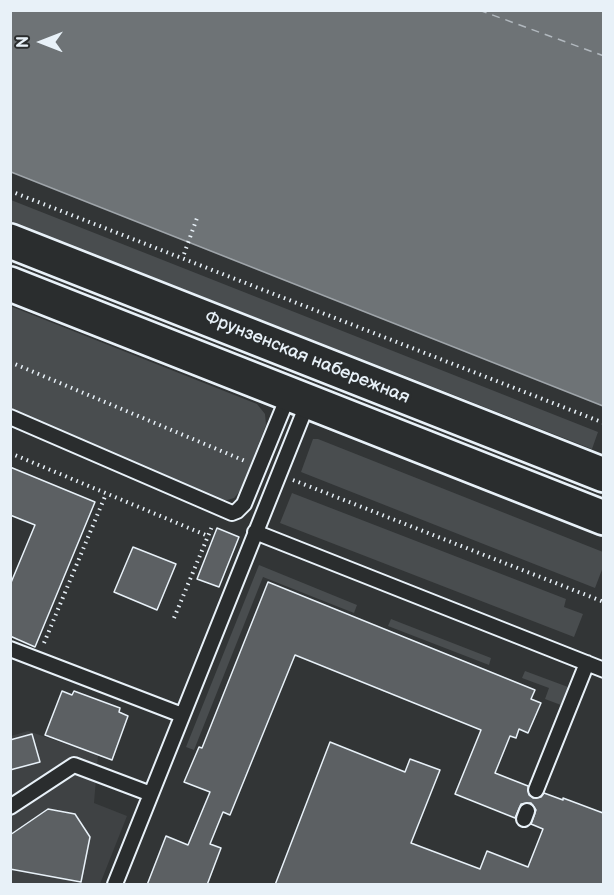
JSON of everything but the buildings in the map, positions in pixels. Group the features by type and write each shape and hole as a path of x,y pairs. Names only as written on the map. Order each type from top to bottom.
{"main road":[{"name":"Фрунзенская набережная","path":"10,241 603,475"},
{"path":"10,285 603,518"}],"lane":[{"path":"10,417 227,512 237,511 244,504 260,467 299,398"},
{"path":"115,885 278,474 299,398"},
{"path":"255,532 603,670"},
{"path":"10,649 182,715"},
{"path":"536,790 587,663"},
{"path":"10,807 74,765 151,794"}],"path":[{"path":"10,191 603,423"},
{"path":"184,254 197,218"},
{"path":"10,362 260,467"},
{"path":"10,453 208,536"},
{"path":"278,474 603,602"},
{"path":"37,660 106,494"},
{"path":"174,618 215,519"}],"shaded area":[{"path":"10,11 603,11 603,406 11,172"},
{"path":"11,200 598,432 592,449 11,222"},
{"path":"10,306 257,404 265,414 266,425 240,491 234,498 224,501 215,500 11,410"},
{"path":"313,439 318,439 603,552 603,567 595,588 301,472"},
{"path":"292,493 566,599 564,607 583,614 574,637 280,523"},
{"path":"259,565 357,605 354,613 263,577 194,750 186,747"},
{"path":"391,619 491,658 489,665 388,626"},
{"path":"525,671 568,687 561,705 545,699 549,688 522,678"},
{"path":"28,731 98,755 94,803 127,816 100,884 11,884 11,736"}],"ferry route":[{"path":"479,10 604,56"}]}
